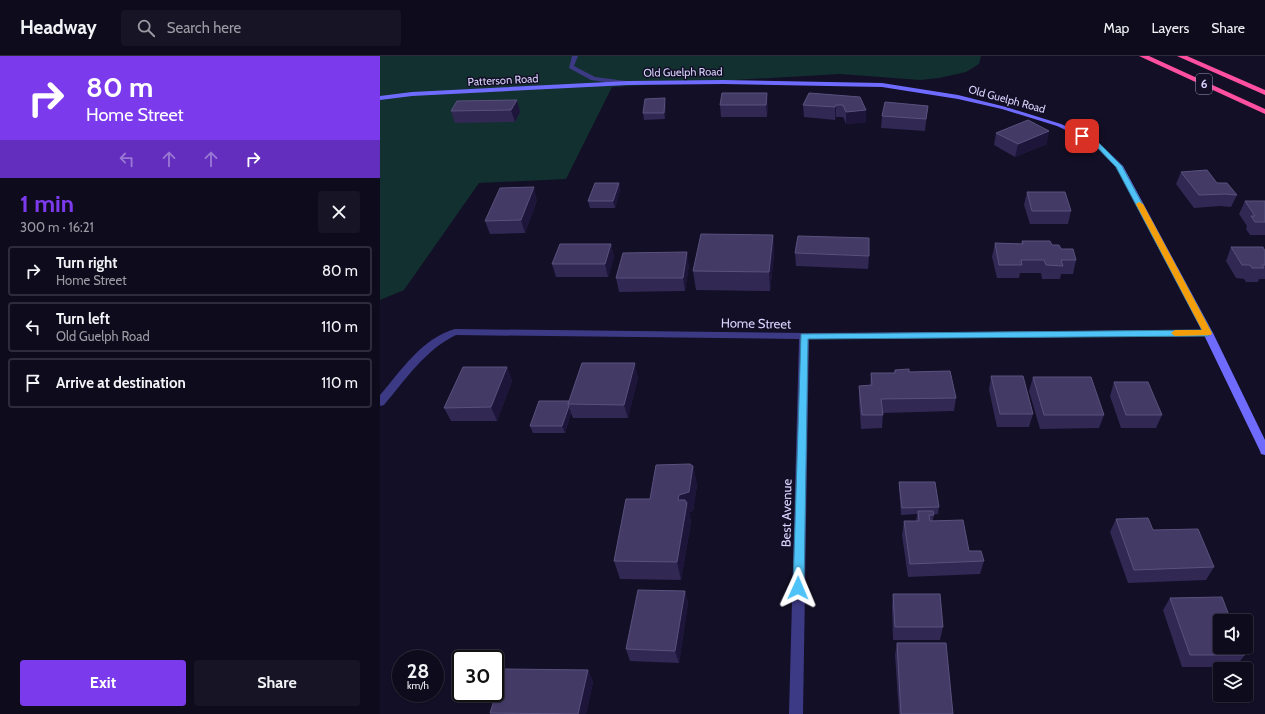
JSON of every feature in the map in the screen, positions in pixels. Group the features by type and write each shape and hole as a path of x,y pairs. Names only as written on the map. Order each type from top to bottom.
{"highway":[{"name":"6","path":"1143,56 1265,112"},
{"name":"6","path":"1181,56 1265,94"}],"street":[{"name":"Old Guelph Road","path":"576,56 571,67 593,79 628,84 723,82 882,85 958,97 1004,108 1059,125 1094,141 1119,166 1208,333 1265,452"},
{"name":"Patterson Road","path":"380,98 412,94 628,84"},
{"name":"Home Street","path":"380,402 421,354 440,339 455,332 804,336 1208,333"},
{"name":"Best Avenue","path":"796,714 804,336"}],"green space":[{"path":"380,56 981,56 979,64 966,72 939,78 920,80 840,74 612,87 566,179 479,183 404,290 380,300"}],"building":[{"path":"722,93 767,93 766,105 720,105"},
{"path":"809,93 860,97 866,110 846,112 843,105 836,105 835,107 803,105"},
{"path":"665,98 664,113 643,113 645,99"},
{"path":"517,100 511,110 451,111 457,101"},
{"path":"885,102 928,106 926,119 882,116"},
{"path":"1028,120 1049,131 1018,144 996,133"},
{"path":"1207,170 1217,183 1227,183 1237,195 1199,195 1181,172"},
{"path":"595,183 619,183 613,201 588,201"},
{"path":"534,187 521,220 485,221 500,188"},
{"path":"1027,192 1065,192 1071,211 1032,211"},
{"path":"1245,201 1265,201 1265,222 1255,222 1251,216 1255,216"},
{"path":"701,234 773,235 769,272 693,271"},
{"path":"798,236 869,238 869,256 795,253"},
{"path":"1022,241 1050,241 1052,245 1059,245 1061,249 1073,249 1076,260 1061,260 1063,266 1046,265 1044,260 1021,260 1022,265 999,265 995,243 1023,244"},
{"path":"560,244 611,244 605,264 552,264"},
{"path":"1231,247 1263,247 1265,251 1265,265 1262,265 1264,268 1252,268 1250,265 1242,265"},
{"path":"687,252 683,278 616,278 623,253"},
{"path":"582,363 635,363 624,405 568,404"},
{"path":"463,367 507,367 491,407 444,408"},
{"path":"909,369 909,372 950,371 956,398 881,399 883,415 862,415 859,386 872,385 871,373 895,373 895,370"},
{"path":"991,376 1023,376 1033,414 1000,414"},
{"path":"1033,377 1091,377 1104,415 1044,415"},
{"path":"1114,382 1148,382 1162,415 1126,415"},
{"path":"539,401 569,401 569,406 562,426 530,426"},
{"path":"690,464 693,466 689,492 679,495 678,500 685,500 687,503 677,562 614,561 626,499 650,499 656,465"},
{"path":"899,482 935,482 939,507 902,508"},
{"path":"918,511 933,511 934,515 929,515 930,521 963,520 969,551 981,551 984,561 910,564 904,521 919,521"},
{"path":"1148,518 1153,530 1198,529 1214,567 1134,570 1116,519"},
{"path":"638,590 685,591 675,651 626,649"},
{"path":"893,594 940,594 943,627 895,627"},
{"path":"1222,597 1228,614 1213,614 1213,654 1245,655 1190,655 1170,598"},
{"path":"897,643 946,643 953,714 901,714"},
{"path":"504,669 588,670 578,714 490,713 494,702 504,702"}],"slow traffic":[{"path":"1139,204 1208,333 1175,333"}],"route":[{"path":"798,588 804,336 1208,333 1119,166 1094,141 1082,136"}]}
